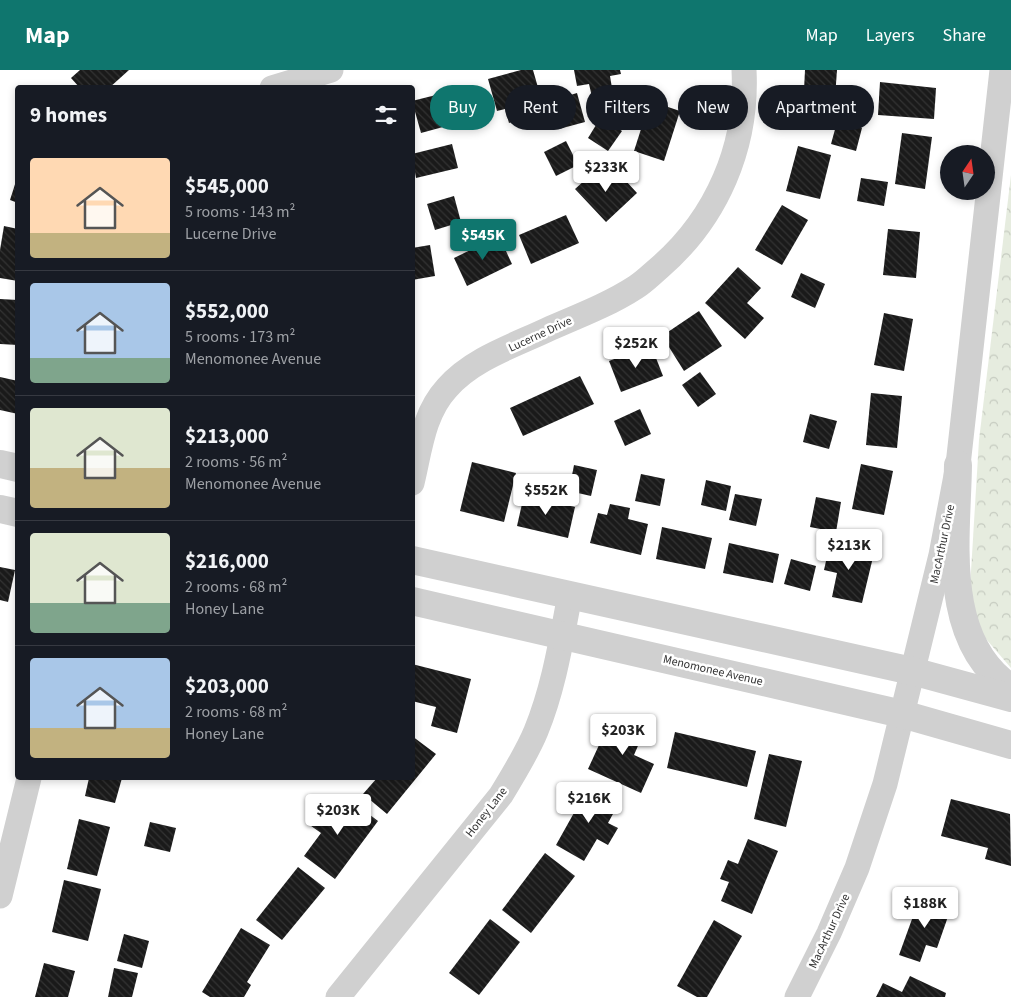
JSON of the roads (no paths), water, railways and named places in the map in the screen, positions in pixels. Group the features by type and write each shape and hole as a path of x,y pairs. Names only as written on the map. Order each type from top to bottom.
{"street":[{"path":"282,85 331,70"},
{"name":"Lucerne Drive","path":"415,471 430,412 447,388 460,375 500,352 637,287 675,254 699,226 715,201 729,171 739,138 744,103 744,70"},
{"name":"MacArthur Drive","path":"797,997 829,933 857,868 885,784 941,556 958,465 1002,70"},
{"path":"0,464 15,467"},
{"path":"958,465 956,572 959,600 967,629 986,665 999,680 1011,688"},
{"path":"0,509 15,512"},
{"path":"415,561 912,671 1011,698"},
{"name":"Honey Lane","path":"338,997 501,795 536,732 550,690 570,595"},
{"name":"Menomonee Avenue","path":"415,602 902,714 1011,745"},
{"path":"0,896 29,780"}]}
